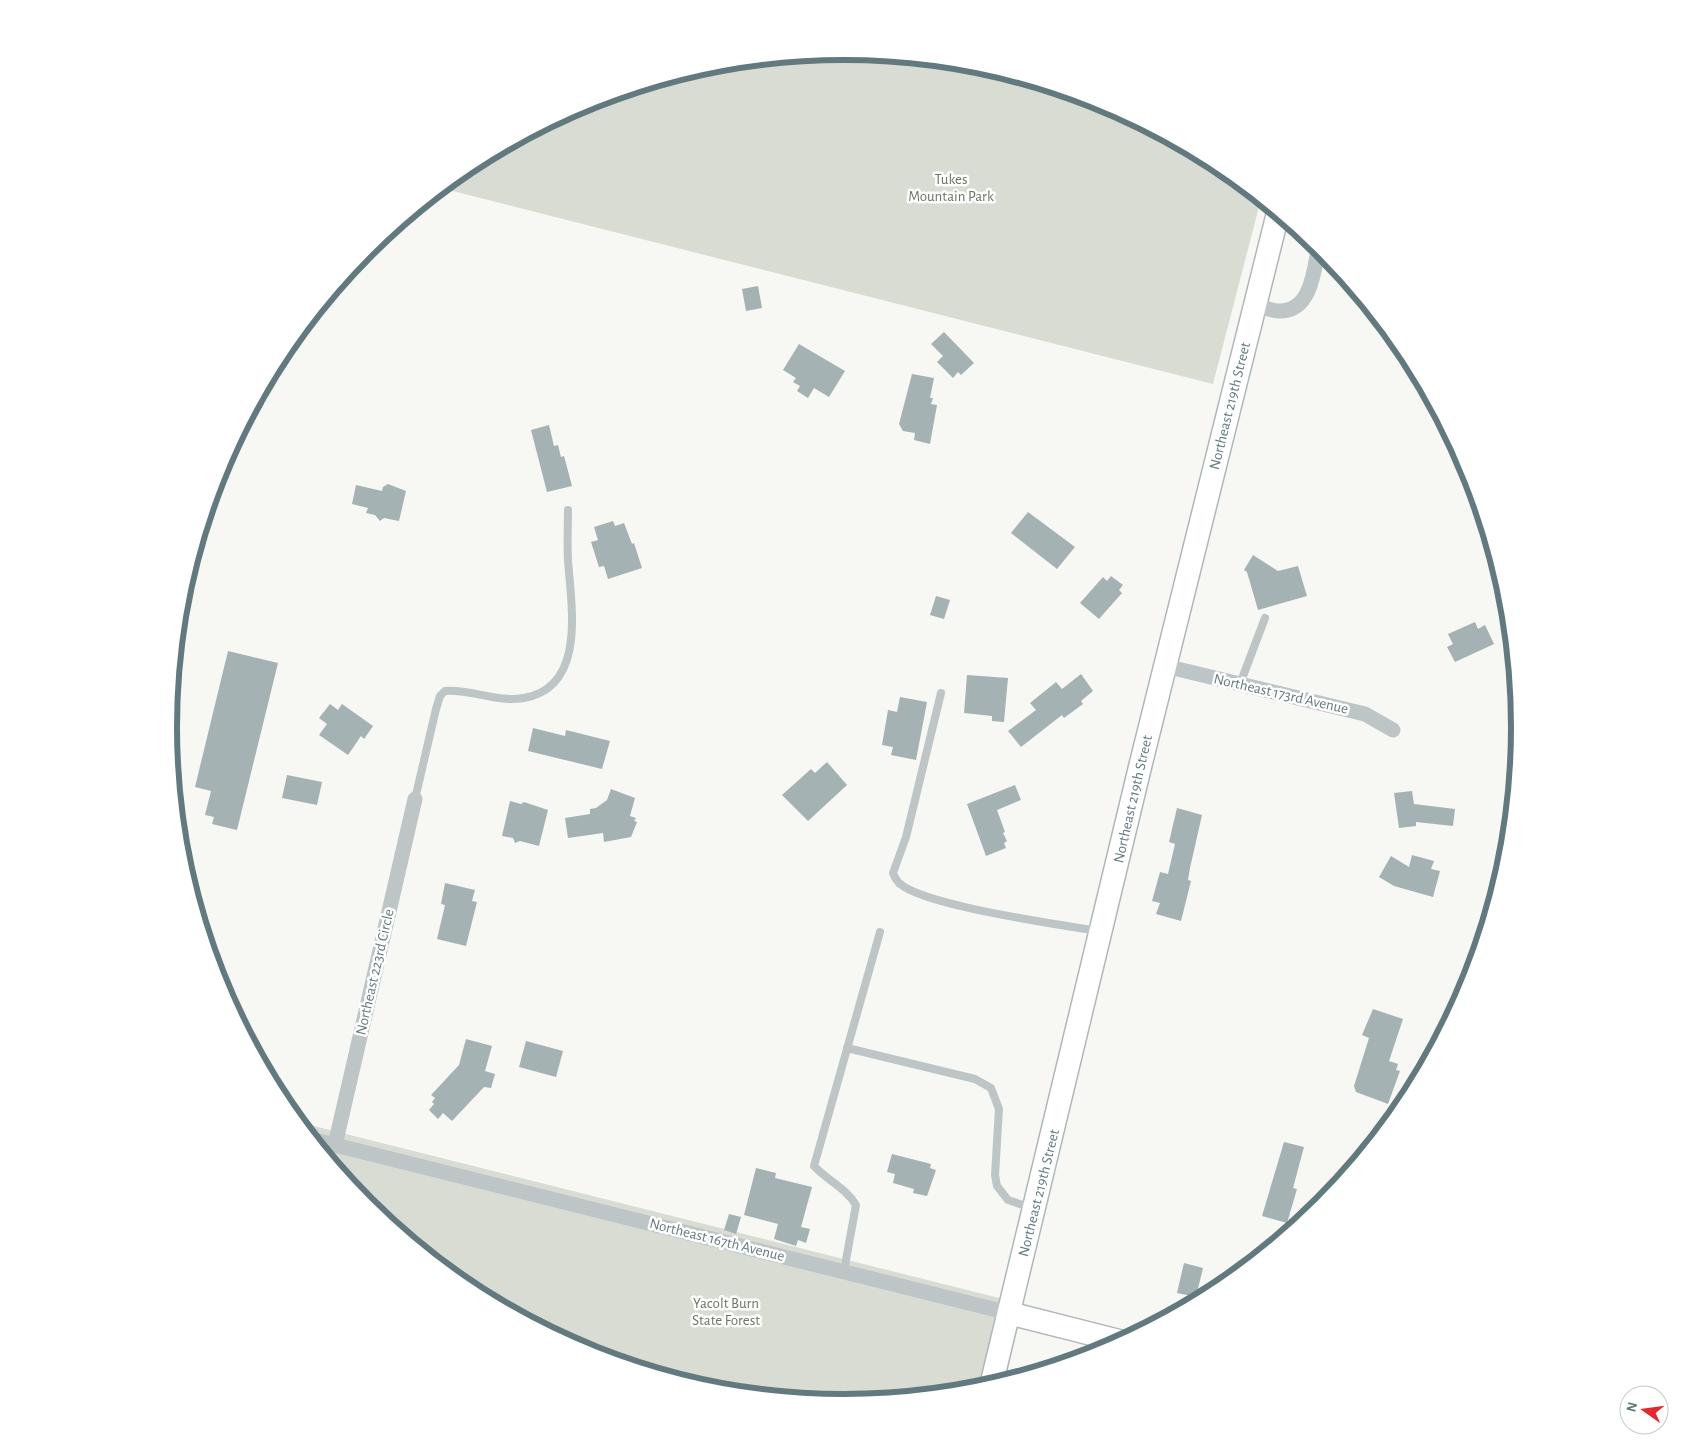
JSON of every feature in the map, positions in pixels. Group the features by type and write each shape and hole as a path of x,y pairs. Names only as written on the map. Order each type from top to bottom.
{"street":[{"name":"Northeast 219th Street","path":"993,1378 1165,666 1276,219"},
{"path":"1255,305 1282,312 1298,306 1308,292 1316,257"},
{"name":"Northeast 173rd Avenue","path":"1165,666 1365,714 1393,730"},
{"name":"Northeast 223rd Circle","path":"336,1145 416,799"},
{"name":"Northeast 167th Avenue","path":"321,1141 1111,1339"}],"lane":[{"path":"416,799 436,709 445,690 462,690 500,698 523,699 536,695 552,684 563,671 570,650 572,624 568,556 568,510"},
{"path":"1240,684 1265,618"},
{"path":"942,693 906,837 893,873 898,882 914,891 949,903 1102,932"},
{"path":"844,1271 856,1205 851,1196 827,1179 814,1166 880,932"},
{"path":"847,1048 975,1079 991,1088 999,1109 995,1175 997,1186 1008,1200 1035,1209"}],"green space":[{"name":"Tukes Mountain Park","path":"801,61 888,61 975,73 1017,83 1059,95 1140,129 1178,149 1215,172 1259,205 1213,384 449,190 511,149 589,111 630,95 714,73"},
{"name":"Yacolt Burn State Forest","path":"308,1125 1023,1304 1007,1374 975,1382 888,1394 801,1394 714,1382 672,1372 630,1360 589,1344 511,1306 474,1283 404,1229 343,1168"}],"building":[{"path":"758,286 762,308 746,311 742,289"},
{"path":"944,332 974,363 961,375 958,372 953,378 937,362 943,356 931,344"},
{"path":"799,344 845,371 829,397 814,388 808,398 797,391 800,386 793,382 796,378 783,370"},
{"path":"912,374 934,378 930,398 933,398 931,404 937,405 930,444 914,440 915,433 903,431 899,424"},
{"path":"549,425 554,446 558,445 561,457 564,456 572,486 547,492 531,430"},
{"path":"388,484 406,491 399,521 384,518 380,521 375,515 366,513 368,508 352,504 356,485 382,491 383,487"},
{"path":"1028,512 1075,547 1057,569 1011,533"},
{"path":"613,521 615,526 624,523 632,544 634,543 642,568 608,579 604,566 599,567 591,542 598,540 594,527"},
{"path":"1253,555 1278,571 1298,566 1307,596 1258,610 1247,572 1244,570"},
{"path":"1111,576 1123,585 1119,590 1122,593 1099,619 1080,603 1103,577 1107,581"},
{"path":"936,596 950,600 944,619 930,615"},
{"path":"1475,622 1478,629 1485,625 1494,644 1455,662 1447,647 1453,644 1448,634"},
{"path":"228,651 278,663 237,830 212,824 214,817 205,815 211,791 195,787"},
{"path":"1081,674 1093,691 1081,701 1083,704 1064,718 1062,715 1021,747 1008,731 1036,710 1030,703 1056,682 1062,689"},
{"path":"967,675 1008,678 1004,722 992,721 992,716 964,713"},
{"path":"900,697 927,702 916,760 891,755 893,747 882,745 888,710 897,712"},
{"path":"330,704 338,710 342,704 373,726 364,739 361,736 348,755 319,735 327,724 319,718"},
{"path":"533,728 565,736 566,730 610,741 602,769 528,751"},
{"path":"827,762 847,785 808,821 782,795 811,769 815,773"},
{"path":"287,775 322,782 317,805 282,798"},
{"path":"1015,785 1021,800 997,810 1005,832 1003,833 1007,841 1004,843 1006,848 986,856 967,804"},
{"path":"611,789 635,798 630,816 636,818 634,821 637,822 631,837 604,842 603,833 568,838 565,818 590,814 590,809 596,808 607,800"},
{"path":"1412,791 1414,804 1455,809 1453,826 1416,822 1416,826 1399,828 1394,793"},
{"path":"510,801 521,804 524,802 548,810 539,846 520,841 515,843 513,838 502,836"},
{"path":"1177,808 1202,815 1188,880 1191,881 1181,921 1156,914 1160,903 1152,901 1160,872 1168,874 1175,844 1169,842"},
{"path":"1412,855 1434,861 1431,869 1440,871 1433,897 1394,886 1379,877 1391,856 1409,867"},
{"path":"445,883 475,890 472,901 477,902 466,946 437,939 445,905 441,904"},
{"path":"1373,1009 1403,1019 1389,1061 1398,1064 1396,1070 1400,1071 1388,1104 1356,1092 1354,1086 1369,1038 1362,1035"},
{"path":"466,1039 492,1046 485,1071 495,1074 491,1088 484,1087 452,1121 443,1113 438,1119 429,1110 434,1104 432,1102 435,1098 431,1095 459,1065"},
{"path":"526,1041 563,1051 556,1077 519,1067"},
{"path":"1284,1142 1304,1147 1293,1188 1297,1189 1287,1223 1262,1216"},
{"path":"892,1154 931,1164 930,1168 936,1170 927,1196 913,1193 914,1189 893,1183 895,1174 887,1172"},
{"path":"756,1168 776,1173 775,1178 812,1187 801,1227 810,1229 806,1243 798,1240 796,1246 774,1239 778,1224 744,1215"},
{"path":"729,1214 741,1217 736,1234 724,1230"},
{"path":"1184,1263 1203,1268 1197,1294 1193,1296 1177,1293"}]}
